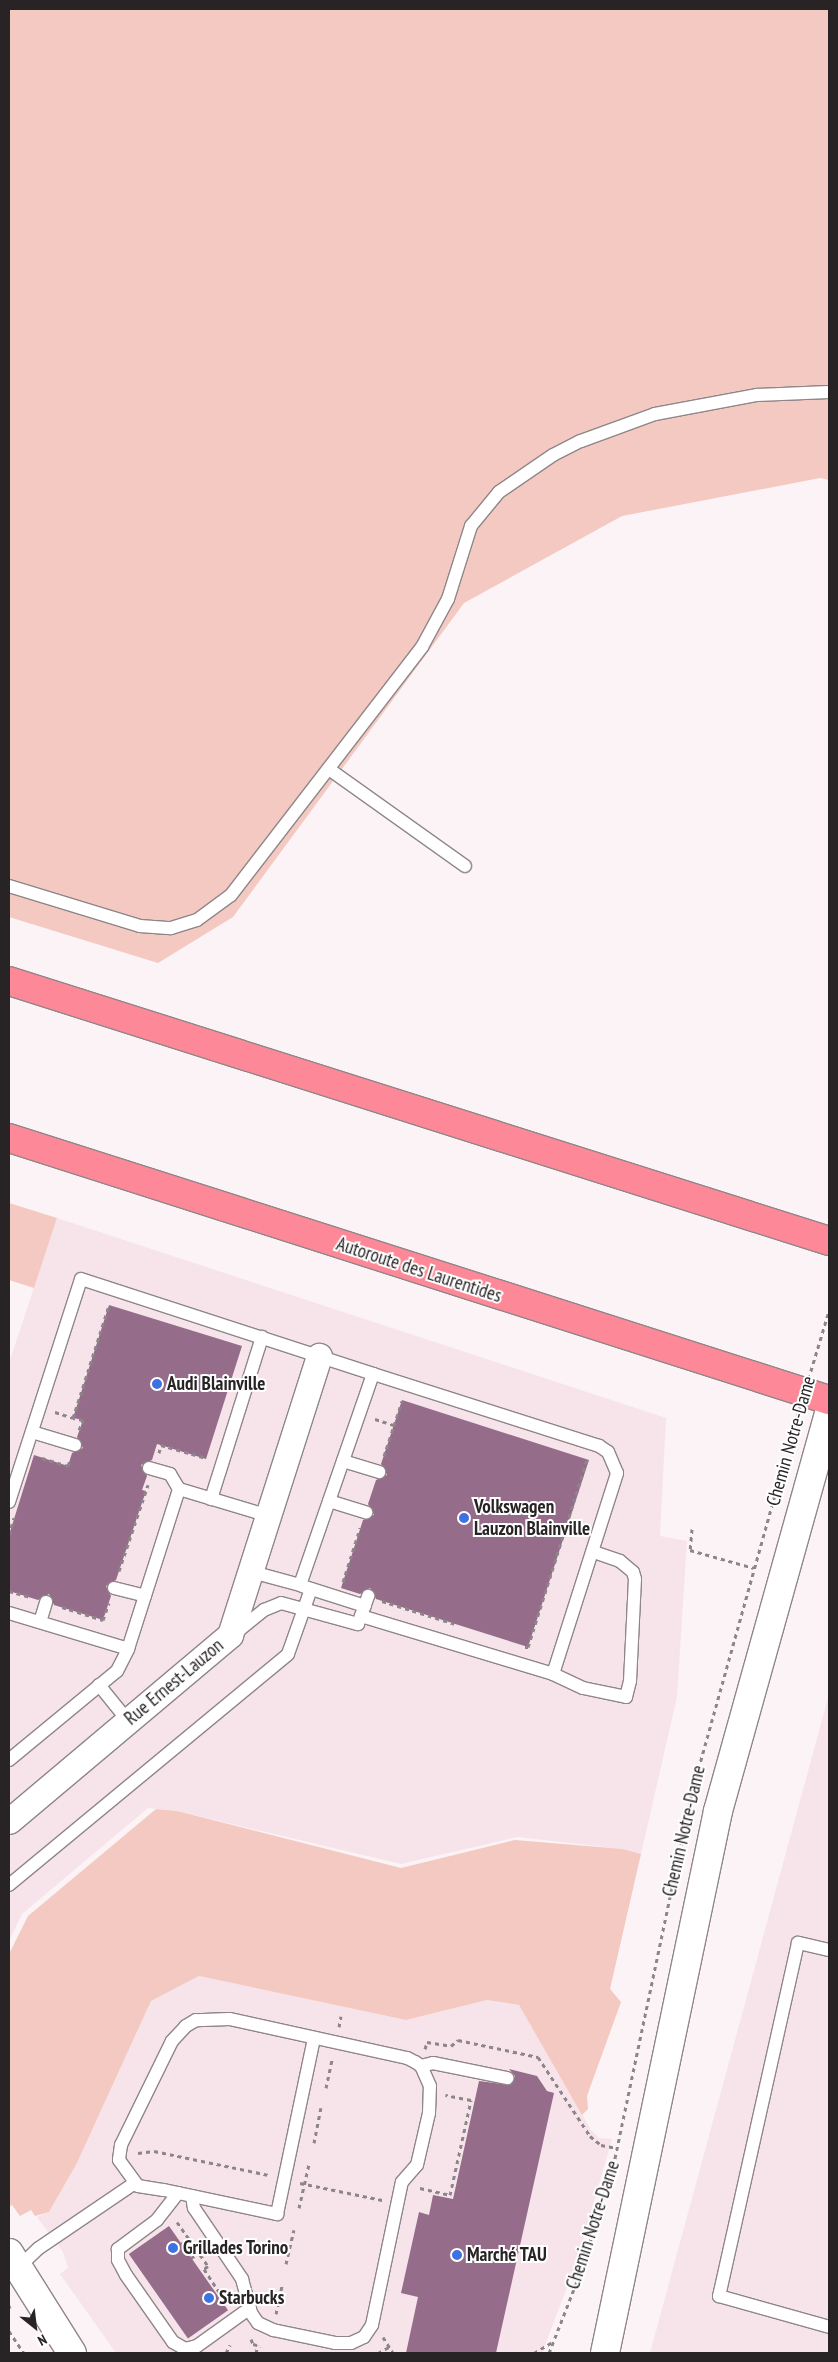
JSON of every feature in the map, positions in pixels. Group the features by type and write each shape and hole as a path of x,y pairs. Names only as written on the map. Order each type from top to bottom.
{"highway":[{"path":"9,981 829,1241"},
{"name":"Autoroute des Laurentides","path":"9,1138 829,1400"}],"street":[{"name":"Rue Ernest-Lauzon","path":"9,1822 222,1644 234,1628 320,1356"},
{"name":"Chemin Notre-Dame","path":"605,2353 718,1811 829,1413"},
{"path":"12,2266 72,2353"},
{"path":"12,2266 89,2353"}],"lane":[{"path":"9,886 140,926 157,929 184,925 213,910 231,895 437,624 471,526 499,492 519,476 581,441 655,414 756,395 829,392"},
{"path":"328,769 465,866"},
{"path":"9,1502 81,1279 599,1446 608,1452 615,1467 616,1481 553,1674"},
{"path":"211,1499 262,1337"},
{"path":"9,1885 288,1654 304,1607 305,1587 329,1501 373,1374"},
{"path":"32,1432 75,1445"},
{"path":"343,1461 379,1472"},
{"path":"149,1468 170,1474 179,1489 269,1516"},
{"path":"9,1760 122,1664 179,1489"},
{"path":"329,1501 366,1512"},
{"path":"252,1572 305,1587 363,1611 553,1674 583,1688 626,1697 630,1681 636,1579 633,1572 620,1561 594,1552"},
{"path":"114,1588 145,1596"},
{"path":"40,1622 46,1602"},
{"path":"222,1644 272,1606 282,1603 304,1607 363,1611"},
{"path":"9,1613 128,1649"},
{"path":"99,1685 128,1721"},
{"path":"829,1950 798,1942 719,2296 829,2327"},
{"path":"133,2184 119,2160 121,2145 172,2041 186,2026 196,2020 217,2017 408,2058 421,2066 430,2086 430,2113 417,2165 402,2182 369,2330 351,2343 335,2342 263,2326 254,2319 242,2279 194,2208 192,2196"},
{"path":"12,2266 133,2184 277,2214 314,2038"},
{"path":"421,2066 433,2063 507,2078"},
{"path":"178,2193 157,2220 118,2249 118,2260 126,2275 173,2342 184,2349 197,2346 250,2308"}],"path":[{"path":"82,1420 73,1418 109,1305 119,1308"},
{"name":"Chemin Notre-Dame","path":"549,2353 583,2266 617,2148 673,1871 703,1748 790,1440 829,1311"},
{"path":"379,1472 402,1400 411,1403"},
{"path":"161,1445 206,1459 209,1450"},
{"path":"518,1644 528,1648 588,1460 579,1457"},
{"path":"366,1512 341,1588 363,1611 462,1626"},
{"path":"692,1529 690,1550 754,1568"},
{"path":"9,1590 46,1602"},
{"path":"338,2030 341,2016"},
{"path":"451,2046 458,2040 538,2057 590,2136 601,2145 617,2148"},
{"path":"326,2088 334,2053"},
{"path":"417,2197 419,2188 450,2195 470,2100 461,2098"},
{"path":"314,2143 321,2108"},
{"path":"138,2153 154,2151 273,2176"},
{"path":"299,2208 310,2164"},
{"path":"295,2182 388,2202"},
{"path":"170,2222 174,2219 208,2266 204,2269 219,2295 230,2309"},
{"path":"286,2264 294,2230"},
{"path":"181,2244 189,2239"},
{"path":"191,2258 199,2253"},
{"path":"275,2317 282,2285"},
{"path":"9,2331 24,2353"},
{"path":"244,2337 249,2335"},
{"path":"385,2338 393,2353"},
{"path":"226,2353 238,2339"},
{"path":"534,2353 552,2342"},
{"path":"256,2353 258,2345"},
{"path":"378,2353 389,2347"}],"shaded area":[{"path":"9,9 829,9 829,480 820,478 622,516 464,603 233,917 158,963 9,917"},
{"path":"9,1203 57,1218 34,1288 9,1280"},
{"path":"57,1218 666,1418 660,1536 687,1541 677,1697 641,1854 623,1849 517,1837 401,1864 177,1811 148,1808 22,1914 9,1941 9,1363"},
{"path":"829,1694 829,2353 650,2353"},
{"path":"156,1809 177,1811 401,1868 515,1840 623,1849 641,1854 610,1989 621,2002 587,2096 588,2109 582,2115 519,2005 487,2000 406,2020 199,1976 151,2001 77,2163 49,2212 35,2216 31,2210 20,2216 12,2205 9,2207 9,1954 28,1916"},
{"path":"199,1976 406,2020 487,2000 519,2005 591,2130 599,2138 612,2139 576,2264 542,2353 116,2353 60,2274 68,2268 63,2252 37,2217 49,2212 77,2163 151,2001"}],"building":[{"path":"109,1305 242,1346 206,1459 157,1444 152,1460 141,1465 147,1476 142,1490 146,1491 116,1580 106,1586 111,1596 103,1620 54,1605 49,1594 38,1600 9,1591 9,1535 34,1455 68,1466 72,1453 83,1448 77,1437 83,1420 73,1418"},
{"path":"402,1400 589,1460 528,1647 376,1599 370,1588 360,1594 341,1588 363,1520 374,1515 368,1504 376,1480 387,1475 381,1464"},
{"path":"509,2069 537,2076 547,2091 554,2093 496,2353 406,2353 418,2297 401,2293 419,2212 429,2215 433,2195 453,2199 479,2081 510,2085 515,2076"},
{"path":"169,2226 228,2310 188,2338 129,2254"}],"place":[{"name":"Audi Blainville","path":"157,1384"},
{"name":"Volkswagen Lauzon Blainville","path":"464,1518"},
{"name":"Grillades Torino","path":"173,2248"},
{"name":"Marché TAU","path":"457,2255"},
{"name":"Starbucks","path":"209,2298"}]}
